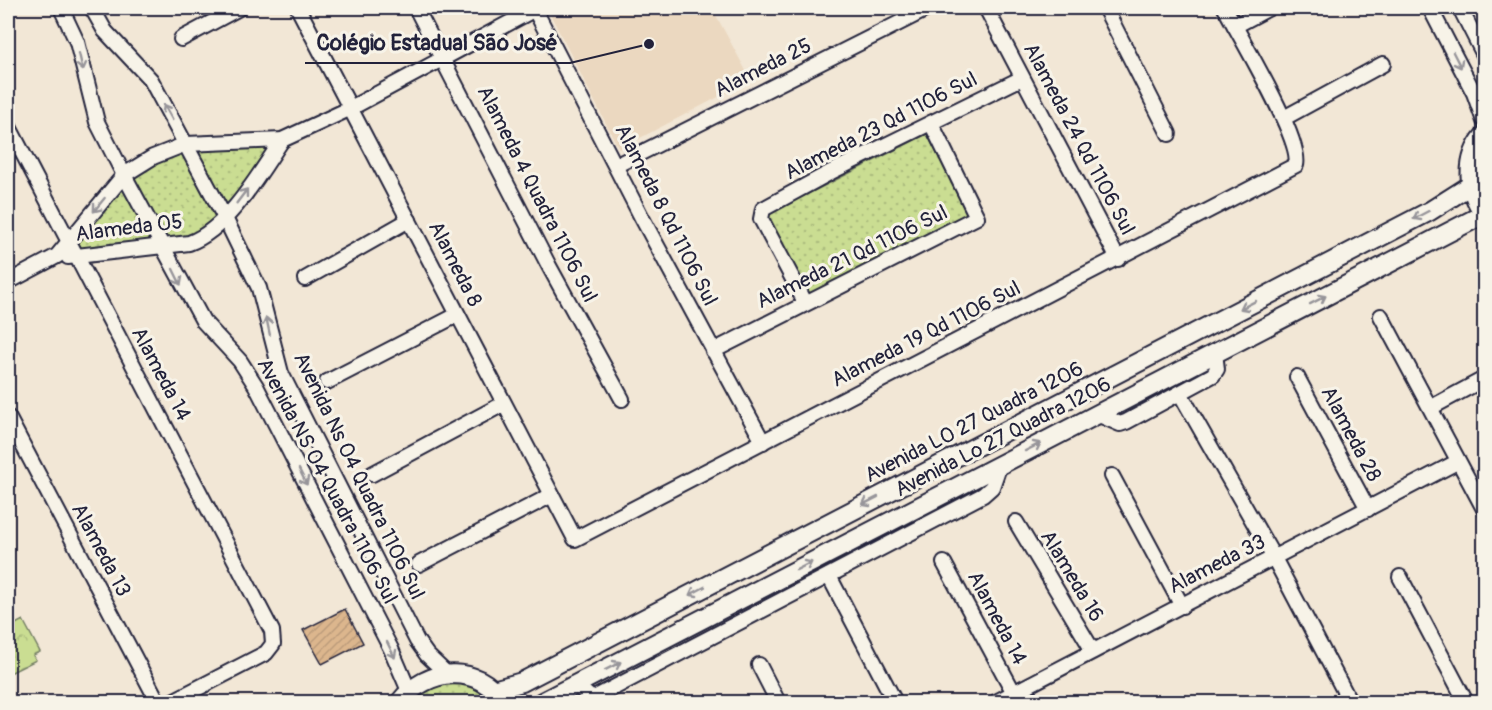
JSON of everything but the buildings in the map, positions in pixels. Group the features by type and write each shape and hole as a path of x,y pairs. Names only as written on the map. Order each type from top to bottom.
{"main road":[{"path":"1485,136 1472,162 1471,185 1485,213"},
{"name":"Avenida L0 27 Quadra 1206","path":"498,696 1420,216 1471,185"},
{"name":"Avenida Lo 27 Quadra 1206","path":"542,702 1485,213"},
{"path":"404,697 433,676 447,674 472,677 498,696"}],"street":[{"name":"Avenida NS 04 Quadra 1106 Sul","path":"61,8 77,42 98,122 123,175 203,321 240,361 256,386 391,650 404,697"},
{"name":"Avenida Ns 04 Quadra 1106 Sul","path":"92,8 105,31 151,80 186,144 259,288 281,373 417,641 427,655 447,674"},
{"path":"180,39 239,8"},
{"name":"Alameda 8","path":"298,8 550,496 575,539"},
{"name":"Alameda 4 Quadra 1106 Sul","path":"416,8 549,266 622,399"},
{"path":"282,140 349,109 535,8"},
{"name":"Alameda 8 Qd 1106 Sul","path":"535,8 713,351 763,442"},
{"name":"Alameda 25","path":"617,165 929,8"},
{"name":"Alameda 24 Qd 1106 Sul","path":"986,8 1118,259"},
{"path":"1105,8 1168,134"},
{"path":"1225,8 1284,118 1383,64"},
{"path":"1235,26 1269,8"},
{"path":"1430,8 1474,93 1485,122"},
{"path":"1460,8 1485,55"},
{"name":"Alameda 23 Qd 1106 Sul","path":"805,302 760,213 763,209 831,172 1022,78"},
{"name":"Alameda 19 Qd 1106 Sul","path":"575,539 1296,165 1284,118"},
{"name":"Alameda 21 Qd 1106 Sul","path":"713,351 805,302 977,217 931,123"},
{"name":"Alameda 14","path":"8,125 272,631 273,644 256,660 171,702"},
{"name":"Alameda 05","path":"8,282 57,256 123,175 153,157 186,144 282,140"},
{"name":"Alameda 05","path":"57,256 76,257 189,243 201,239 225,218 282,140"},
{"path":"305,279 409,220"},
{"path":"327,382 457,315"},
{"path":"1381,316 1432,407 1457,462 1483,501"},
{"path":"1097,414 1120,424 1180,393 1213,375 1217,369 1215,353"},
{"name":"Alameda 28","path":"1297,377 1368,509"},
{"path":"1432,407 1485,379"},
{"path":"1180,393 1274,558 1350,702"},
{"path":"372,474 503,404"},
{"name":"Alameda 13","path":"8,417 158,702"},
{"name":"Alameda 33","path":"996,702 1457,462"},
{"path":"576,685 591,698 596,697 793,595 983,495 992,487 1000,464"},
{"path":"1112,476 1182,606"},
{"path":"418,564 550,496"},
{"name":"Alameda 16","path":"1016,522 1094,651"},
{"name":"Alameda 14","path":"944,563 1014,693"},
{"path":"829,576 895,702"},
{"path":"782,577 793,595"},
{"path":"1400,577 1466,702"},
{"path":"752,593 763,610"},
{"path":"759,665 778,702"}],"shaded area":[{"path":"547,8 712,8 751,80 619,149"}],"green space":[{"path":"927,134 969,216 807,297 766,215"},
{"path":"282,140 201,239 76,257 68,240 138,166 167,151"},
{"path":"23,620 40,652 33,655 36,660 8,674 8,628"},
{"path":"447,674 483,683 497,702 405,702"}],"place":[{"name":"Colégio Estadual São José","path":"649,44"}]}
